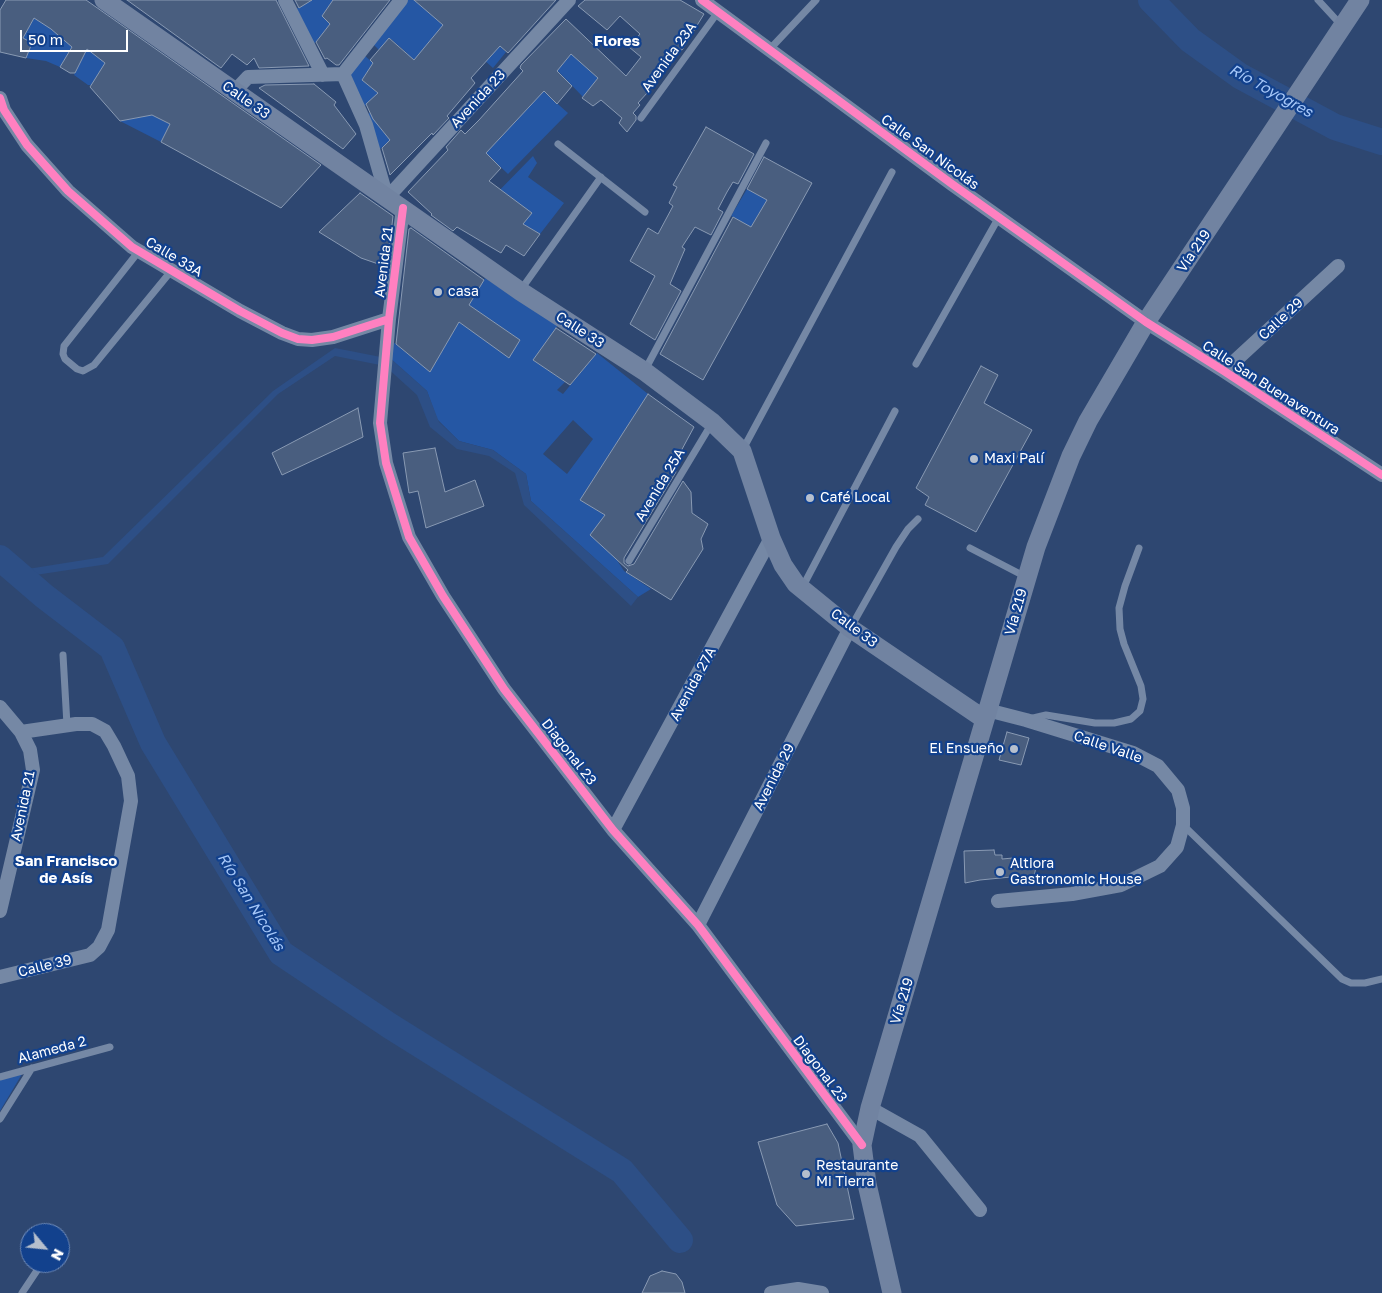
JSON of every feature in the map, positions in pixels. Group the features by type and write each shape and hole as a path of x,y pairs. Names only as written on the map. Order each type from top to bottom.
{"main road":[{"name":"Calle 33","path":"104,0 520,291 644,371 712,422 742,452 771,538 783,566 796,584 850,628 985,714"},
{"name":"Vía 219","path":"892,1293 867,1184 862,1145 870,1108 985,714 1036,547 1071,456 1088,421 1146,322 1360,0"}],"street":[{"path":"285,0 323,75"},
{"path":"234,92 248,77 343,74 401,0"},
{"name":"Avenida 23","path":"395,203 569,0"},
{"name":"Calle San Nicolás","path":"703,0 769,50 1146,322"},
{"path":"343,74 366,125 395,203"},
{"name":"Calle 33A","path":"0,98 4,110 27,145 68,191 139,251 240,312 282,333 298,339 312,340 333,337 390,319"},
{"name":"Avenida 21","path":"390,319 395,203"},
{"name":"Calle 29","path":"1224,371 1338,266"},
{"name":"Diagonal 23","path":"390,319 380,423 386,463 409,537 442,596 504,689 614,830 698,926 862,1145"},
{"name":"Calle San Buenaventura","path":"1146,322 1382,475"},
{"name":"Avenida 27A","path":"614,830 771,538"},
{"name":"Avenida 29","path":"698,926 850,628"},
{"name":"Avenida 21","path":"0,707 21,732 30,750 33,770 0,911"},
{"name":"Calle Valle","path":"985,714 1026,720 1133,753 1158,766 1178,790 1183,808 1183,825 1177,847 1160,866 1121,885 1072,894 998,901"},
{"name":"Calle 39","path":"0,977 90,954 99,947 108,930 131,801 128,776 114,746 104,731 92,724 67,725"},
{"path":"21,732 67,725"},
{"path":"870,1108 920,1136 980,1210"},
{"path":"771,1293 798,1289 822,1293"}],"lane":[{"path":"769,50 816,0"},
{"path":"1318,0 1342,27"},
{"name":"Avenida 23A","path":"641,118 718,12"},
{"path":"644,371 766,143"},
{"path":"558,144 645,212"},
{"path":"742,452 892,172"},
{"path":"520,291 601,177"},
{"path":"916,364 999,217"},
{"path":"139,251 64,346 64,359 76,369 83,371 90,369 94,365 172,270"},
{"path":"802,588 895,411"},
{"name":"Avenida 25A","path":"630,561 712,422"},
{"path":"850,628 896,548 908,529 918,519"},
{"path":"970,548 1027,578"},
{"path":"1026,720 1046,714 1095,723 1114,723 1131,718 1140,711 1143,698 1124,644 1120,629 1119,608 1138,548"},
{"path":"63,655 67,725"},
{"path":"1183,825 1342,979 1351,983 1365,983 1382,979"},
{"name":"Alameda 2","path":"0,1077 110,1048"},
{"path":"0,1119 32,1068"},
{"path":"22,1293 35,1273"}],"shaded area":[{"path":"312,0 333,0 322,16 330,24 314,44 296,9"},
{"path":"408,0 414,0 451,32 430,41 416,58 425,65 388,83 408,54 391,39 381,52 373,44"},
{"path":"34,18 108,60 122,86 88,85 74,75 80,62 68,54 60,67 46,61 26,58 32,43 23,38"},
{"path":"486,35 506,52 493,68 473,50"},
{"path":"571,54 598,78 583,97 557,70"},
{"path":"365,56 373,63 362,80 378,93 364,107 349,75"},
{"path":"543,91 568,113 508,174 486,153"},
{"path":"376,108 383,113 375,121 390,140 379,150 368,114"},
{"path":"152,115 170,124 161,142 120,121"},
{"path":"533,156 537,163 528,177 564,203 540,234 523,224 531,214 489,201"},
{"path":"747,189 794,215 787,228 759,213 751,227 731,216"},
{"path":"485,278 558,325 533,360 565,382 557,390 563,394 597,353 648,394 580,500 605,515 590,535 615,557 624,571 651,589 638,597 531,501 526,474 493,450 459,441 437,419 427,391 391,359 393,342 430,372 459,322 509,357 520,340 469,305","holes":["573,420 593,439 567,474 543,454"]},
{"path":"335,348 391,359 427,391 439,422 459,441 493,450 526,474 531,501 638,597 631,606 524,505 515,473 489,456 457,449 430,427 417,395 385,366 335,356 278,394 108,564 22,577 15,571 103,557 273,391"},
{"path":"22,1074 0,1111 0,1080"}],"building":[{"path":"6,0 86,0 321,165 281,208 161,142 170,124 152,115 120,121 90,87 105,63 87,49 75,73 70,73 60,67 72,47 51,29 34,18 23,38 32,43 26,58 0,52 0,10"},
{"path":"127,0 276,0 309,66 259,68 254,58 247,65 232,54 221,68"},
{"path":"295,0 312,0 299,8"},
{"path":"333,0 390,0 339,65 336,65 327,58 325,59 316,42 330,24 322,16"},
{"path":"414,0 556,0 508,53 500,46 471,78 475,83 447,116 449,118 390,175 382,148 390,140 373,119 366,104 378,93 362,80 373,63 370,60 389,38 414,60 443,25"},
{"path":"585,0 680,0 704,14 682,50 679,49 655,80 657,82 638,103 640,105 633,113 636,116 636,120 627,132 619,123 622,118 601,100 593,106 582,98 598,78 571,54 557,71 572,86 557,104 544,91 486,153 501,168 489,181 532,213 523,224 540,234 524,256 506,245 501,253 457,227 453,231 431,215 408,192 448,150 446,147 461,130 465,134 479,120 523,71 520,68 521,65 566,19 626,76 641,57 629,47 640,34 620,16 607,30 578,6"},
{"path":"314,84 336,102 334,105 356,134 343,149 259,88 265,85"},
{"path":"706,127 754,154 738,184 733,182 727,192 718,209 723,212 711,235 695,227 682,247 685,249 670,284 681,291 655,340 630,324 655,276 630,261 648,228 658,234 673,206 669,203 677,187 673,185"},
{"path":"764,157 812,183 703,380 660,354 733,217 751,227 767,200 747,189"},
{"path":"360,193 393,216 387,267 361,258 319,232"},
{"name":"casa","path":"411,228 484,280 469,305 520,340 509,358 459,322 430,372 396,344 409,229"},
{"path":"556,328 596,354 570,385 533,360"},
{"name":"Maxi Palí","path":"981,366 998,375 984,403 1032,430 976,532 925,505 929,497 916,488"},
{"path":"648,394 694,427 673,466 676,472 624,558 624,563 628,566 634,564 683,481 691,492 692,513 708,524 701,539 703,549 671,600 626,572 628,570 590,535 605,515 580,500"},
{"path":"358,408 363,437 282,475 272,453"},
{"path":"435,448 445,492 475,480 484,506 426,528 418,491 409,493 403,453"},
{"name":"El Ensueño","path":"1007,732 1029,738 1021,765 999,760"},
{"name":"Altiora Gastronomic House","path":"994,850 995,855 1002,855 1002,859 1013,858 1013,864 1036,866 1034,878 1011,877 965,883 964,851"},
{"name":"Restaurante Mi Tierra","path":"827,1124 838,1143 854,1219 796,1226 777,1205 758,1142"},
{"path":"662,1271 676,1274 682,1282 685,1293 642,1293 650,1276"}],"waterway":[{"name":"Río Toyogres","path":"1151,0 1190,40 1240,76 1335,127 1382,142"},
{"name":"Río San Nicolás","path":"0,558 44,596 112,648 153,743 281,953 390,1026 622,1171 680,1240"}],"cycle path":[{"path":"702,0 952,184 1146,322 1382,475"},
{"path":"0,98 4,110 27,145 68,191 132,247 240,311 282,333 298,339 312,340 333,337 389,319"},
{"path":"403,208 389,319 380,423 386,463 409,537 443,596 504,689 613,830 698,925 862,1145"}],"place":[{"name":"casa","path":"438,292"},
{"name":"Maxi Palí","path":"974,459"},
{"name":"Café Local","path":"810,498"},
{"name":"El Ensueño","path":"1014,749"},
{"name":"Altiora Gastronomic House","path":"1000,872"},
{"name":"Restaurante Mi Tierra","path":"806,1174"}],"district":[{"name":"Flores","path":"617,41"},
{"name":"San Francisco de Asís","path":"66,870"}]}
